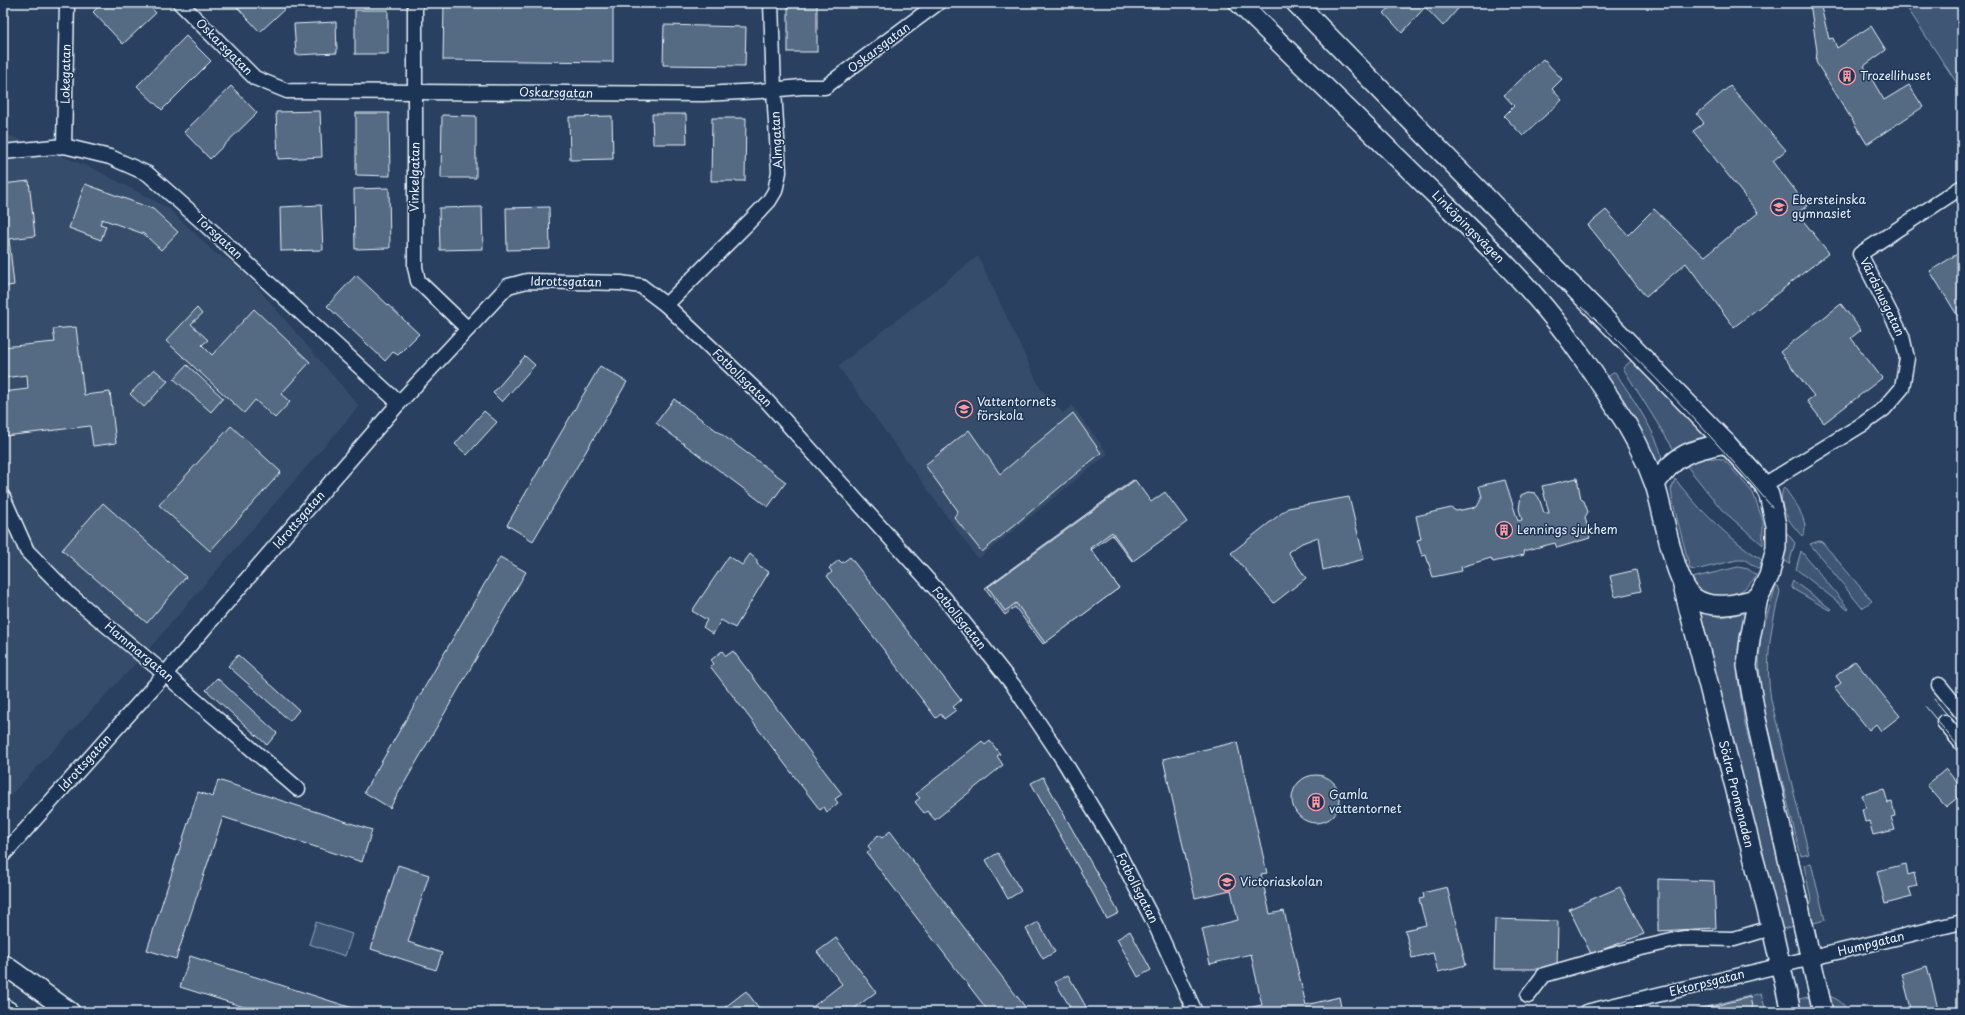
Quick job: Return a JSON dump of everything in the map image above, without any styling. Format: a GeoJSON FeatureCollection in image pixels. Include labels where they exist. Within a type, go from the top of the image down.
{"type":"FeatureCollection","features":[{"type":"Feature","properties":{"kind":"main road","name":"Linköpingsvägen"},"geometry":{"type":"LineString","coordinates":[[1239,3],[1453,213],[1518,278],[1546,309],[1586,361],[1615,406],[1632,434],[1654,484]]}},
{"type":"Feature","properties":{"kind":"main road"},"geometry":{"type":"LineString","coordinates":[[1296,3],[1726,444],[1764,485],[1769,495],[1776,525],[1776,548],[1768,576],[1758,598],[1750,639],[1747,666],[1750,691],[1823,1012]]}},
{"type":"Feature","properties":{"kind":"main road"},"geometry":{"type":"LineString","coordinates":[[1726,444],[1703,447],[1683,456],[1664,471],[1654,484],[1680,577],[1694,598],[1715,606],[1742,603],[1758,598]]}},
{"type":"Feature","properties":{"kind":"main road","name":"Södra Promenaden"},"geometry":{"type":"LineString","coordinates":[[1680,577],[1791,1012]]}},
{"type":"Feature","properties":{"kind":"main road"},"geometry":{"type":"LineString","coordinates":[[3,964],[70,1012]]}},
{"type":"Feature","properties":{"kind":"main road"},"geometry":{"type":"LineString","coordinates":[[3,1008],[9,1012]]}},
{"type":"Feature","properties":{"kind":"street","name":"Lokegatan"},"geometry":{"type":"LineString","coordinates":[[64,146],[68,3]]}},
{"type":"Feature","properties":{"kind":"street","name":"Oskarsgatan"},"geometry":{"type":"LineString","coordinates":[[180,3],[255,78],[287,91],[703,94],[801,87],[825,87],[938,3]]}},
{"type":"Feature","properties":{"kind":"street","name":"Vinkelgatan"},"geometry":{"type":"LineString","coordinates":[[415,3],[415,267],[418,281],[468,329]]}},
{"type":"Feature","properties":{"kind":"street","name":"Almgatan"},"geometry":{"type":"LineString","coordinates":[[666,305],[769,201],[774,191],[779,172],[774,90],[772,3]]}},
{"type":"Feature","properties":{"kind":"street","name":"Torsgatan"},"geometry":{"type":"LineString","coordinates":[[3,152],[64,146],[110,156],[148,174],[159,182],[400,403]]}},
{"type":"Feature","properties":{"kind":"street","name":"Värdshusgatan"},"geometry":{"type":"LineString","coordinates":[[1764,485],[1863,424],[1884,409],[1902,388],[1907,358],[1902,336],[1860,254],[1962,187]]}},
{"type":"Feature","properties":{"kind":"street","name":"Idrottsgatan"},"geometry":{"type":"LineString","coordinates":[[3,855],[165,674],[400,403],[504,291],[516,283],[527,281],[621,283],[641,286]]}},
{"type":"Feature","properties":{"kind":"street","name":"Fotbollsgatan"},"geometry":{"type":"LineString","coordinates":[[641,286],[666,305],[765,399],[945,599],[1013,685],[1062,758],[1111,839],[1156,926],[1195,1012]]}},
{"type":"Feature","properties":{"kind":"street","name":"Hammargatan"},"geometry":{"type":"LineString","coordinates":[[3,497],[27,551],[70,595],[165,674],[298,789]]}},
{"type":"Feature","properties":{"kind":"street"},"geometry":{"type":"LineString","coordinates":[[1939,685],[1962,713]]}},
{"type":"Feature","properties":{"kind":"street"},"geometry":{"type":"LineString","coordinates":[[1944,722],[1962,744]]}},
{"type":"Feature","properties":{"kind":"street","name":"Humpgatan"},"geometry":{"type":"LineString","coordinates":[[1780,965],[1962,922]]}},
{"type":"Feature","properties":{"kind":"street"},"geometry":{"type":"LineString","coordinates":[[1528,996],[1544,975],[1620,953],[1684,938],[1734,939],[1770,928]]}},
{"type":"Feature","properties":{"kind":"street","name":"Ektorpsgatan"},"geometry":{"type":"LineString","coordinates":[[1586,1012],[1780,965]]}},
{"type":"Feature","properties":{"kind":"shaded area"},"geometry":{"type":"Polygon","coordinates":[[[3,3],[10,8],[3,54],[3,3]]]}},
{"type":"Feature","properties":{"kind":"shaded area"},"geometry":{"type":"Polygon","coordinates":[[[1904,3],[1962,3],[1962,91],[1904,3]]]}},
{"type":"Feature","properties":{"kind":"shaded area"},"geometry":{"type":"Polygon","coordinates":[[[3,133],[94,169],[168,208],[215,253],[233,263],[250,279],[359,406],[141,658],[3,803],[3,133]]]}},
{"type":"Feature","properties":{"kind":"shaded area","name":"Vattentornets förskola"},"geometry":{"type":"Polygon","coordinates":[[[978,256],[1040,388],[1063,413],[1072,405],[1108,454],[978,559],[838,366],[978,256]]]}},
{"type":"Feature","properties":{"kind":"shaded area"},"geometry":{"type":"Polygon","coordinates":[[[1632,360],[1706,436],[1704,438],[1687,442],[1674,450],[1623,368],[1632,360]]]}},
{"type":"Feature","properties":{"kind":"shaded area"},"geometry":{"type":"Polygon","coordinates":[[[1615,372],[1656,440],[1662,460],[1660,463],[1657,463],[1607,377],[1615,372]]]}},
{"type":"Feature","properties":{"kind":"shaded area"},"geometry":{"type":"Polygon","coordinates":[[[1698,459],[1722,459],[1753,493],[1763,521],[1763,545],[1722,510],[1686,465],[1698,459]]]}},
{"type":"Feature","properties":{"kind":"shaded area"},"geometry":{"type":"Polygon","coordinates":[[[1675,479],[1695,503],[1715,523],[1737,542],[1762,560],[1759,569],[1745,560],[1737,560],[1695,570],[1690,569],[1673,503],[1671,490],[1675,479]]]}},
{"type":"Feature","properties":{"kind":"shaded area"},"geometry":{"type":"Polygon","coordinates":[[[1784,487],[1796,504],[1803,518],[1805,531],[1802,536],[1789,520],[1783,507],[1781,501],[1784,487]]]}},
{"type":"Feature","properties":{"kind":"shaded area"},"geometry":{"type":"Polygon","coordinates":[[[1787,533],[1795,543],[1789,564],[1783,560],[1787,533]]]}},
{"type":"Feature","properties":{"kind":"shaded area"},"geometry":{"type":"Polygon","coordinates":[[[1819,541],[1822,542],[1872,601],[1862,608],[1810,544],[1819,541]]]}},
{"type":"Feature","properties":{"kind":"shaded area"},"geometry":{"type":"Polygon","coordinates":[[[1801,551],[1849,609],[1848,610],[1796,569],[1801,551]]]}},
{"type":"Feature","properties":{"kind":"shaded area"},"geometry":{"type":"Polygon","coordinates":[[[1738,567],[1748,569],[1756,575],[1746,588],[1730,596],[1713,598],[1705,595],[1698,589],[1692,578],[1738,567]]]}},
{"type":"Feature","properties":{"kind":"shaded area"},"geometry":{"type":"Polygon","coordinates":[[[1793,581],[1831,609],[1829,610],[1793,589],[1791,586],[1793,581]]]}},
{"type":"Feature","properties":{"kind":"shaded area"},"geometry":{"type":"Polygon","coordinates":[[[1776,586],[1779,588],[1780,592],[1771,633],[1768,672],[1769,685],[1771,700],[1809,854],[1801,856],[1765,713],[1760,683],[1759,658],[1761,635],[1776,586]]]}},
{"type":"Feature","properties":{"kind":"shaded area"},"geometry":{"type":"Polygon","coordinates":[[[1746,610],[1738,648],[1738,679],[1745,724],[1794,926],[1775,931],[1700,611],[1720,617],[1735,615],[1746,610]]]}},
{"type":"Feature","properties":{"kind":"shaded area"},"geometry":{"type":"Polygon","coordinates":[[[1811,863],[1825,920],[1807,925],[1808,910],[1811,900],[1804,865],[1811,863]]]}},
{"type":"Feature","properties":{"kind":"shaded area"},"geometry":{"type":"Polygon","coordinates":[[[316,922],[352,934],[345,956],[309,944],[316,922]]]}},
{"type":"Feature","properties":{"kind":"shaded area"},"geometry":{"type":"Polygon","coordinates":[[[1761,993],[1766,1012],[1686,1012],[1761,993]]]}},
{"type":"Feature","properties":{"kind":"shaded area"},"geometry":{"type":"Polygon","coordinates":[[[1822,995],[1841,1002],[1846,1008],[1847,1012],[1833,1012],[1822,995]]]}},
{"type":"Feature","properties":{"kind":"shaded area"},"geometry":{"type":"Polygon","coordinates":[[[1813,996],[1817,1012],[1797,1012],[1794,1000],[1813,996]]]}},
{"type":"Feature","properties":{"kind":"building"},"geometry":{"type":"Polygon","coordinates":[[[102,3],[147,3],[156,13],[123,44],[93,12],[102,3]]]}},
{"type":"Feature","properties":{"kind":"building"},"geometry":{"type":"Polygon","coordinates":[[[241,3],[291,3],[260,32],[237,7],[241,3]]]}},
{"type":"Feature","properties":{"kind":"building"},"geometry":{"type":"Polygon","coordinates":[[[444,3],[613,3],[613,62],[443,60],[444,3]]]}},
{"type":"Feature","properties":{"kind":"building"},"geometry":{"type":"Polygon","coordinates":[[[788,3],[817,3],[817,52],[788,52],[788,3]]]}},
{"type":"Feature","properties":{"kind":"building"},"geometry":{"type":"Polygon","coordinates":[[[1395,3],[1462,4],[1443,26],[1425,7],[1402,33],[1384,13],[1395,3]]]}},
{"type":"Feature","properties":{"kind":"building","name":"Trozellihuset"},"geometry":{"type":"Polygon","coordinates":[[[1810,3],[1820,3],[1829,39],[1833,38],[1837,48],[1871,26],[1886,50],[1864,66],[1884,100],[1909,85],[1923,107],[1867,144],[1816,62],[1817,51],[1810,3]]]}},
{"type":"Feature","properties":{"kind":"building"},"geometry":{"type":"Polygon","coordinates":[[[355,10],[388,10],[388,54],[355,54],[355,10]]]}},
{"type":"Feature","properties":{"kind":"building"},"geometry":{"type":"Polygon","coordinates":[[[336,22],[337,53],[296,55],[294,24],[336,22]]]}},
{"type":"Feature","properties":{"kind":"building"},"geometry":{"type":"Polygon","coordinates":[[[664,25],[746,27],[745,66],[663,65],[664,25]]]}},
{"type":"Feature","properties":{"kind":"building"},"geometry":{"type":"Polygon","coordinates":[[[186,36],[211,61],[162,110],[137,86],[186,36]]]}},
{"type":"Feature","properties":{"kind":"building"},"geometry":{"type":"Polygon","coordinates":[[[1543,59],[1562,79],[1552,89],[1562,100],[1523,136],[1504,116],[1514,106],[1504,95],[1543,59]]]}},
{"type":"Feature","properties":{"kind":"building"},"geometry":{"type":"Polygon","coordinates":[[[231,86],[257,113],[210,159],[184,132],[231,86]]]}},
{"type":"Feature","properties":{"kind":"building","name":"Ebersteinska gymnasiet"},"geometry":{"type":"Polygon","coordinates":[[[1730,86],[1786,150],[1773,161],[1807,206],[1797,213],[1829,253],[1734,327],[1686,263],[1646,297],[1588,225],[1606,210],[1628,235],[1654,209],[1705,256],[1758,213],[1693,131],[1704,123],[1697,114],[1730,86]]]}},
{"type":"Feature","properties":{"kind":"building"},"geometry":{"type":"Polygon","coordinates":[[[320,111],[322,157],[278,159],[276,112],[320,111]]]}},
{"type":"Feature","properties":{"kind":"building"},"geometry":{"type":"Polygon","coordinates":[[[356,113],[389,113],[390,176],[356,175],[356,113]]]}},
{"type":"Feature","properties":{"kind":"building"},"geometry":{"type":"Polygon","coordinates":[[[652,114],[686,114],[687,144],[653,144],[652,114]]]}},
{"type":"Feature","properties":{"kind":"building"},"geometry":{"type":"Polygon","coordinates":[[[442,115],[476,116],[476,178],[441,178],[442,115]]]}},
{"type":"Feature","properties":{"kind":"building"},"geometry":{"type":"Polygon","coordinates":[[[612,116],[613,159],[570,160],[569,117],[612,116]]]}},
{"type":"Feature","properties":{"kind":"building"},"geometry":{"type":"Polygon","coordinates":[[[712,118],[746,118],[745,181],[711,181],[712,118]]]}},
{"type":"Feature","properties":{"kind":"building"},"geometry":{"type":"Polygon","coordinates":[[[29,181],[35,236],[9,239],[14,285],[3,287],[3,184],[29,181]]]}},
{"type":"Feature","properties":{"kind":"building"},"geometry":{"type":"Polygon","coordinates":[[[85,184],[153,209],[178,232],[161,250],[144,234],[102,219],[100,224],[106,226],[101,240],[69,228],[85,184]]]}},
{"type":"Feature","properties":{"kind":"building"},"geometry":{"type":"Polygon","coordinates":[[[389,188],[390,248],[355,249],[354,189],[389,188]]]}},
{"type":"Feature","properties":{"kind":"building"},"geometry":{"type":"Polygon","coordinates":[[[321,205],[323,250],[281,251],[280,207],[321,205]]]}},
{"type":"Feature","properties":{"kind":"building"},"geometry":{"type":"Polygon","coordinates":[[[482,207],[483,249],[440,250],[439,208],[482,207]]]}},
{"type":"Feature","properties":{"kind":"building"},"geometry":{"type":"Polygon","coordinates":[[[549,207],[550,249],[507,250],[506,208],[549,207]]]}},
{"type":"Feature","properties":{"kind":"building"},"geometry":{"type":"Polygon","coordinates":[[[1962,251],[1962,323],[1930,271],[1962,251]]]}},
{"type":"Feature","properties":{"kind":"building"},"geometry":{"type":"Polygon","coordinates":[[[356,275],[419,334],[398,355],[393,352],[385,361],[327,306],[356,275]]]}},
{"type":"Feature","properties":{"kind":"building"},"geometry":{"type":"Polygon","coordinates":[[[1841,304],[1861,330],[1851,338],[1882,378],[1824,423],[1807,401],[1814,396],[1780,352],[1841,304]]]}},
{"type":"Feature","properties":{"kind":"building"},"geometry":{"type":"Polygon","coordinates":[[[197,308],[202,314],[191,324],[208,340],[202,345],[212,355],[254,309],[310,362],[281,394],[290,402],[275,418],[255,400],[244,413],[166,341],[197,308]]]}},
{"type":"Feature","properties":{"kind":"building"},"geometry":{"type":"Polygon","coordinates":[[[76,327],[84,395],[110,392],[116,443],[93,446],[90,426],[5,436],[3,392],[28,389],[27,375],[3,378],[3,347],[55,342],[53,329],[76,327]]]}},
{"type":"Feature","properties":{"kind":"building"},"geometry":{"type":"Polygon","coordinates":[[[525,356],[535,365],[502,402],[493,393],[525,356]]]}},
{"type":"Feature","properties":{"kind":"building"},"geometry":{"type":"Polygon","coordinates":[[[187,365],[223,398],[211,412],[174,379],[187,365]]]}},
{"type":"Feature","properties":{"kind":"building"},"geometry":{"type":"Polygon","coordinates":[[[600,366],[627,382],[533,541],[507,525],[600,366]]]}},
{"type":"Feature","properties":{"kind":"building"},"geometry":{"type":"Polygon","coordinates":[[[154,369],[168,381],[144,407],[130,394],[154,369]]]}},
{"type":"Feature","properties":{"kind":"building"},"geometry":{"type":"Polygon","coordinates":[[[674,399],[786,482],[768,507],[656,423],[674,399]]]}},
{"type":"Feature","properties":{"kind":"building"},"geometry":{"type":"Polygon","coordinates":[[[484,411],[497,422],[467,455],[455,444],[484,411]]]}},
{"type":"Feature","properties":{"kind":"building","name":"Vattentornets förskola"},"geometry":{"type":"Polygon","coordinates":[[[1073,413],[1101,453],[982,552],[954,517],[958,511],[925,465],[969,430],[1000,474],[1073,413]]]}},
{"type":"Feature","properties":{"kind":"building"},"geometry":{"type":"Polygon","coordinates":[[[231,426],[281,472],[210,551],[159,505],[231,426]]]}},
{"type":"Feature","properties":{"kind":"building","name":"Lennings sjukhem"},"geometry":{"type":"Polygon","coordinates":[[[1577,478],[1581,499],[1584,501],[1588,512],[1585,517],[1590,538],[1557,548],[1555,543],[1523,551],[1524,555],[1493,562],[1491,558],[1461,567],[1462,571],[1433,577],[1426,555],[1422,556],[1417,540],[1421,539],[1416,516],[1451,508],[1456,511],[1477,507],[1482,497],[1479,486],[1505,480],[1518,521],[1522,520],[1519,509],[1521,495],[1528,492],[1535,493],[1539,498],[1544,513],[1549,513],[1542,486],[1577,478]]]}},
{"type":"Feature","properties":{"kind":"building"},"geometry":{"type":"Polygon","coordinates":[[[1133,480],[1151,504],[1162,496],[1183,523],[1132,561],[1112,535],[1091,550],[1119,588],[1043,644],[1015,607],[1005,615],[985,588],[1133,480]]]}},
{"type":"Feature","properties":{"kind":"building"},"geometry":{"type":"Polygon","coordinates":[[[1135,480],[1151,502],[1165,492],[1187,522],[1133,561],[1112,532],[1090,548],[1119,588],[1045,643],[1016,603],[1005,611],[988,587],[1135,480]]]}},
{"type":"Feature","properties":{"kind":"building"},"geometry":{"type":"Polygon","coordinates":[[[1349,497],[1364,559],[1323,570],[1318,537],[1302,543],[1288,552],[1306,578],[1274,603],[1231,553],[1288,508],[1349,497]]]}},
{"type":"Feature","properties":{"kind":"building"},"geometry":{"type":"Polygon","coordinates":[[[103,503],[186,577],[147,623],[62,550],[103,503]]]}},
{"type":"Feature","properties":{"kind":"building"},"geometry":{"type":"Polygon","coordinates":[[[750,554],[757,560],[757,564],[769,572],[735,628],[721,620],[713,634],[703,627],[707,620],[692,611],[729,556],[742,565],[750,554]]]}},
{"type":"Feature","properties":{"kind":"building"},"geometry":{"type":"Polygon","coordinates":[[[500,557],[526,572],[390,808],[364,792],[500,557]]]}},
{"type":"Feature","properties":{"kind":"building"},"geometry":{"type":"Polygon","coordinates":[[[850,557],[961,700],[953,707],[956,710],[944,719],[941,714],[936,718],[827,576],[832,572],[829,568],[839,560],[842,563],[850,557]]]}},
{"type":"Feature","properties":{"kind":"building"},"geometry":{"type":"Polygon","coordinates":[[[1636,570],[1641,591],[1615,597],[1610,576],[1636,570]]]}},
{"type":"Feature","properties":{"kind":"building"},"geometry":{"type":"Polygon","coordinates":[[[722,651],[726,656],[733,651],[842,794],[835,799],[838,803],[827,812],[824,807],[820,810],[710,666],[714,664],[711,660],[722,651]]]}},
{"type":"Feature","properties":{"kind":"building"},"geometry":{"type":"Polygon","coordinates":[[[238,655],[299,710],[290,721],[228,666],[238,655]]]}},
{"type":"Feature","properties":{"kind":"building"},"geometry":{"type":"Polygon","coordinates":[[[1855,661],[1900,716],[1881,731],[1876,724],[1869,730],[1835,688],[1841,683],[1836,676],[1855,661]]]}},
{"type":"Feature","properties":{"kind":"building"},"geometry":{"type":"Polygon","coordinates":[[[217,678],[277,733],[267,745],[206,690],[217,678]]]}},
{"type":"Feature","properties":{"kind":"building"},"geometry":{"type":"Polygon","coordinates":[[[982,741],[985,745],[990,741],[1000,754],[997,756],[1003,765],[935,820],[927,811],[924,813],[915,802],[920,798],[916,794],[982,741]]]}},
{"type":"Feature","properties":{"kind":"building","name":"Victoriaskolan"},"geometry":{"type":"Polygon","coordinates":[[[1237,742],[1267,873],[1261,874],[1270,914],[1284,911],[1306,1005],[1339,997],[1342,1012],[1244,1012],[1243,1009],[1262,1005],[1251,954],[1210,964],[1202,929],[1238,920],[1231,890],[1195,898],[1163,759],[1237,742]]]}},
{"type":"Feature","properties":{"kind":"building"},"geometry":{"type":"Polygon","coordinates":[[[1946,769],[1962,789],[1962,794],[1946,807],[1927,785],[1946,769]]]}},
{"type":"Feature","properties":{"kind":"building","name":"Gamla vattentornet"},"geometry":{"type":"Polygon","coordinates":[[[1316,775],[1325,777],[1333,782],[1338,790],[1340,799],[1338,808],[1333,816],[1325,821],[1316,823],[1307,821],[1299,816],[1294,808],[1292,799],[1294,790],[1299,782],[1307,777],[1316,775]]]}},
{"type":"Feature","properties":{"kind":"building"},"geometry":{"type":"Polygon","coordinates":[[[1043,777],[1119,913],[1107,919],[1031,783],[1043,777]]]}},
{"type":"Feature","properties":{"kind":"building"},"geometry":{"type":"Polygon","coordinates":[[[218,780],[372,830],[362,862],[223,817],[176,959],[147,950],[198,792],[213,797],[218,780]]]}},
{"type":"Feature","properties":{"kind":"building"},"geometry":{"type":"Polygon","coordinates":[[[1884,789],[1888,803],[1892,802],[1895,816],[1891,817],[1895,830],[1873,835],[1869,821],[1865,822],[1862,809],[1866,808],[1862,795],[1884,789]]]}},
{"type":"Feature","properties":{"kind":"building"},"geometry":{"type":"Polygon","coordinates":[[[890,831],[1029,1012],[989,1012],[867,853],[871,850],[868,846],[878,835],[882,838],[890,831]]]}},
{"type":"Feature","properties":{"kind":"building"},"geometry":{"type":"Polygon","coordinates":[[[998,853],[1021,891],[1008,899],[986,860],[998,853]]]}},
{"type":"Feature","properties":{"kind":"building"},"geometry":{"type":"Polygon","coordinates":[[[1906,864],[1908,875],[1914,873],[1917,886],[1909,888],[1912,897],[1885,904],[1877,871],[1906,864]]]}},
{"type":"Feature","properties":{"kind":"building"},"geometry":{"type":"Polygon","coordinates":[[[398,865],[429,875],[408,942],[442,953],[436,970],[371,949],[398,865]]]}},
{"type":"Feature","properties":{"kind":"building"},"geometry":{"type":"Polygon","coordinates":[[[1658,879],[1714,881],[1716,928],[1658,931],[1658,879]]]}},
{"type":"Feature","properties":{"kind":"building"},"geometry":{"type":"Polygon","coordinates":[[[1447,887],[1466,965],[1438,972],[1433,953],[1412,958],[1405,930],[1426,925],[1419,899],[1424,898],[1423,893],[1447,887]]]}},
{"type":"Feature","properties":{"kind":"building"},"geometry":{"type":"Polygon","coordinates":[[[1620,887],[1644,934],[1591,954],[1569,909],[1620,887]]]}},
{"type":"Feature","properties":{"kind":"building"},"geometry":{"type":"Polygon","coordinates":[[[1495,919],[1558,921],[1557,969],[1494,969],[1495,919]]]}},
{"type":"Feature","properties":{"kind":"building"},"geometry":{"type":"Polygon","coordinates":[[[1038,922],[1055,952],[1043,959],[1026,929],[1038,922]]]}},
{"type":"Feature","properties":{"kind":"building"},"geometry":{"type":"Polygon","coordinates":[[[1130,931],[1151,970],[1138,977],[1117,939],[1130,931]]]}},
{"type":"Feature","properties":{"kind":"building"},"geometry":{"type":"Polygon","coordinates":[[[836,938],[876,992],[850,1012],[806,1012],[842,984],[817,952],[836,938]]]}},
{"type":"Feature","properties":{"kind":"building"},"geometry":{"type":"Polygon","coordinates":[[[190,956],[365,1012],[260,1012],[180,987],[190,956]]]}},
{"type":"Feature","properties":{"kind":"building"},"geometry":{"type":"Polygon","coordinates":[[[1927,966],[1939,1012],[1912,1012],[1902,974],[1927,966]]]}},
{"type":"Feature","properties":{"kind":"building"},"geometry":{"type":"Polygon","coordinates":[[[1068,975],[1089,1012],[1073,1012],[1055,982],[1068,975]]]}},
{"type":"Feature","properties":{"kind":"building"},"geometry":{"type":"Polygon","coordinates":[[[746,991],[762,1012],[727,1012],[724,1008],[746,991]]]}},
{"type":"Feature","properties":{"kind":"building"},"geometry":{"type":"Polygon","coordinates":[[[1750,997],[1753,1012],[1691,1012],[1750,997]]]}},
{"type":"Feature","properties":{"kind":"tram line"},"geometry":{"type":"LineString","coordinates":[[1582,307],[1680,404],[1772,507]]}},
{"type":"Feature","properties":{"kind":"tram line"},"geometry":{"type":"LineString","coordinates":[[1934,699],[1962,732]]}},
{"type":"Feature","properties":{"kind":"tram line"},"geometry":{"type":"LineString","coordinates":[[1926,707],[1962,751]]}},
{"type":"Feature","properties":{"kind":"place","name":"Trozellihuset"},"geometry":{"type":"Point","coordinates":[1847,76]}},
{"type":"Feature","properties":{"kind":"place","name":"Ebersteinska gymnasiet"},"geometry":{"type":"Point","coordinates":[1779,207]}},
{"type":"Feature","properties":{"kind":"place","name":"Vattentornets förskola"},"geometry":{"type":"Point","coordinates":[964,409]}},
{"type":"Feature","properties":{"kind":"place","name":"Lennings sjukhem"},"geometry":{"type":"Point","coordinates":[1504,530]}},
{"type":"Feature","properties":{"kind":"place","name":"Gamla vattentornet"},"geometry":{"type":"Point","coordinates":[1316,802]}},
{"type":"Feature","properties":{"kind":"place","name":"Victoriaskolan"},"geometry":{"type":"Point","coordinates":[1227,882]}}]}
